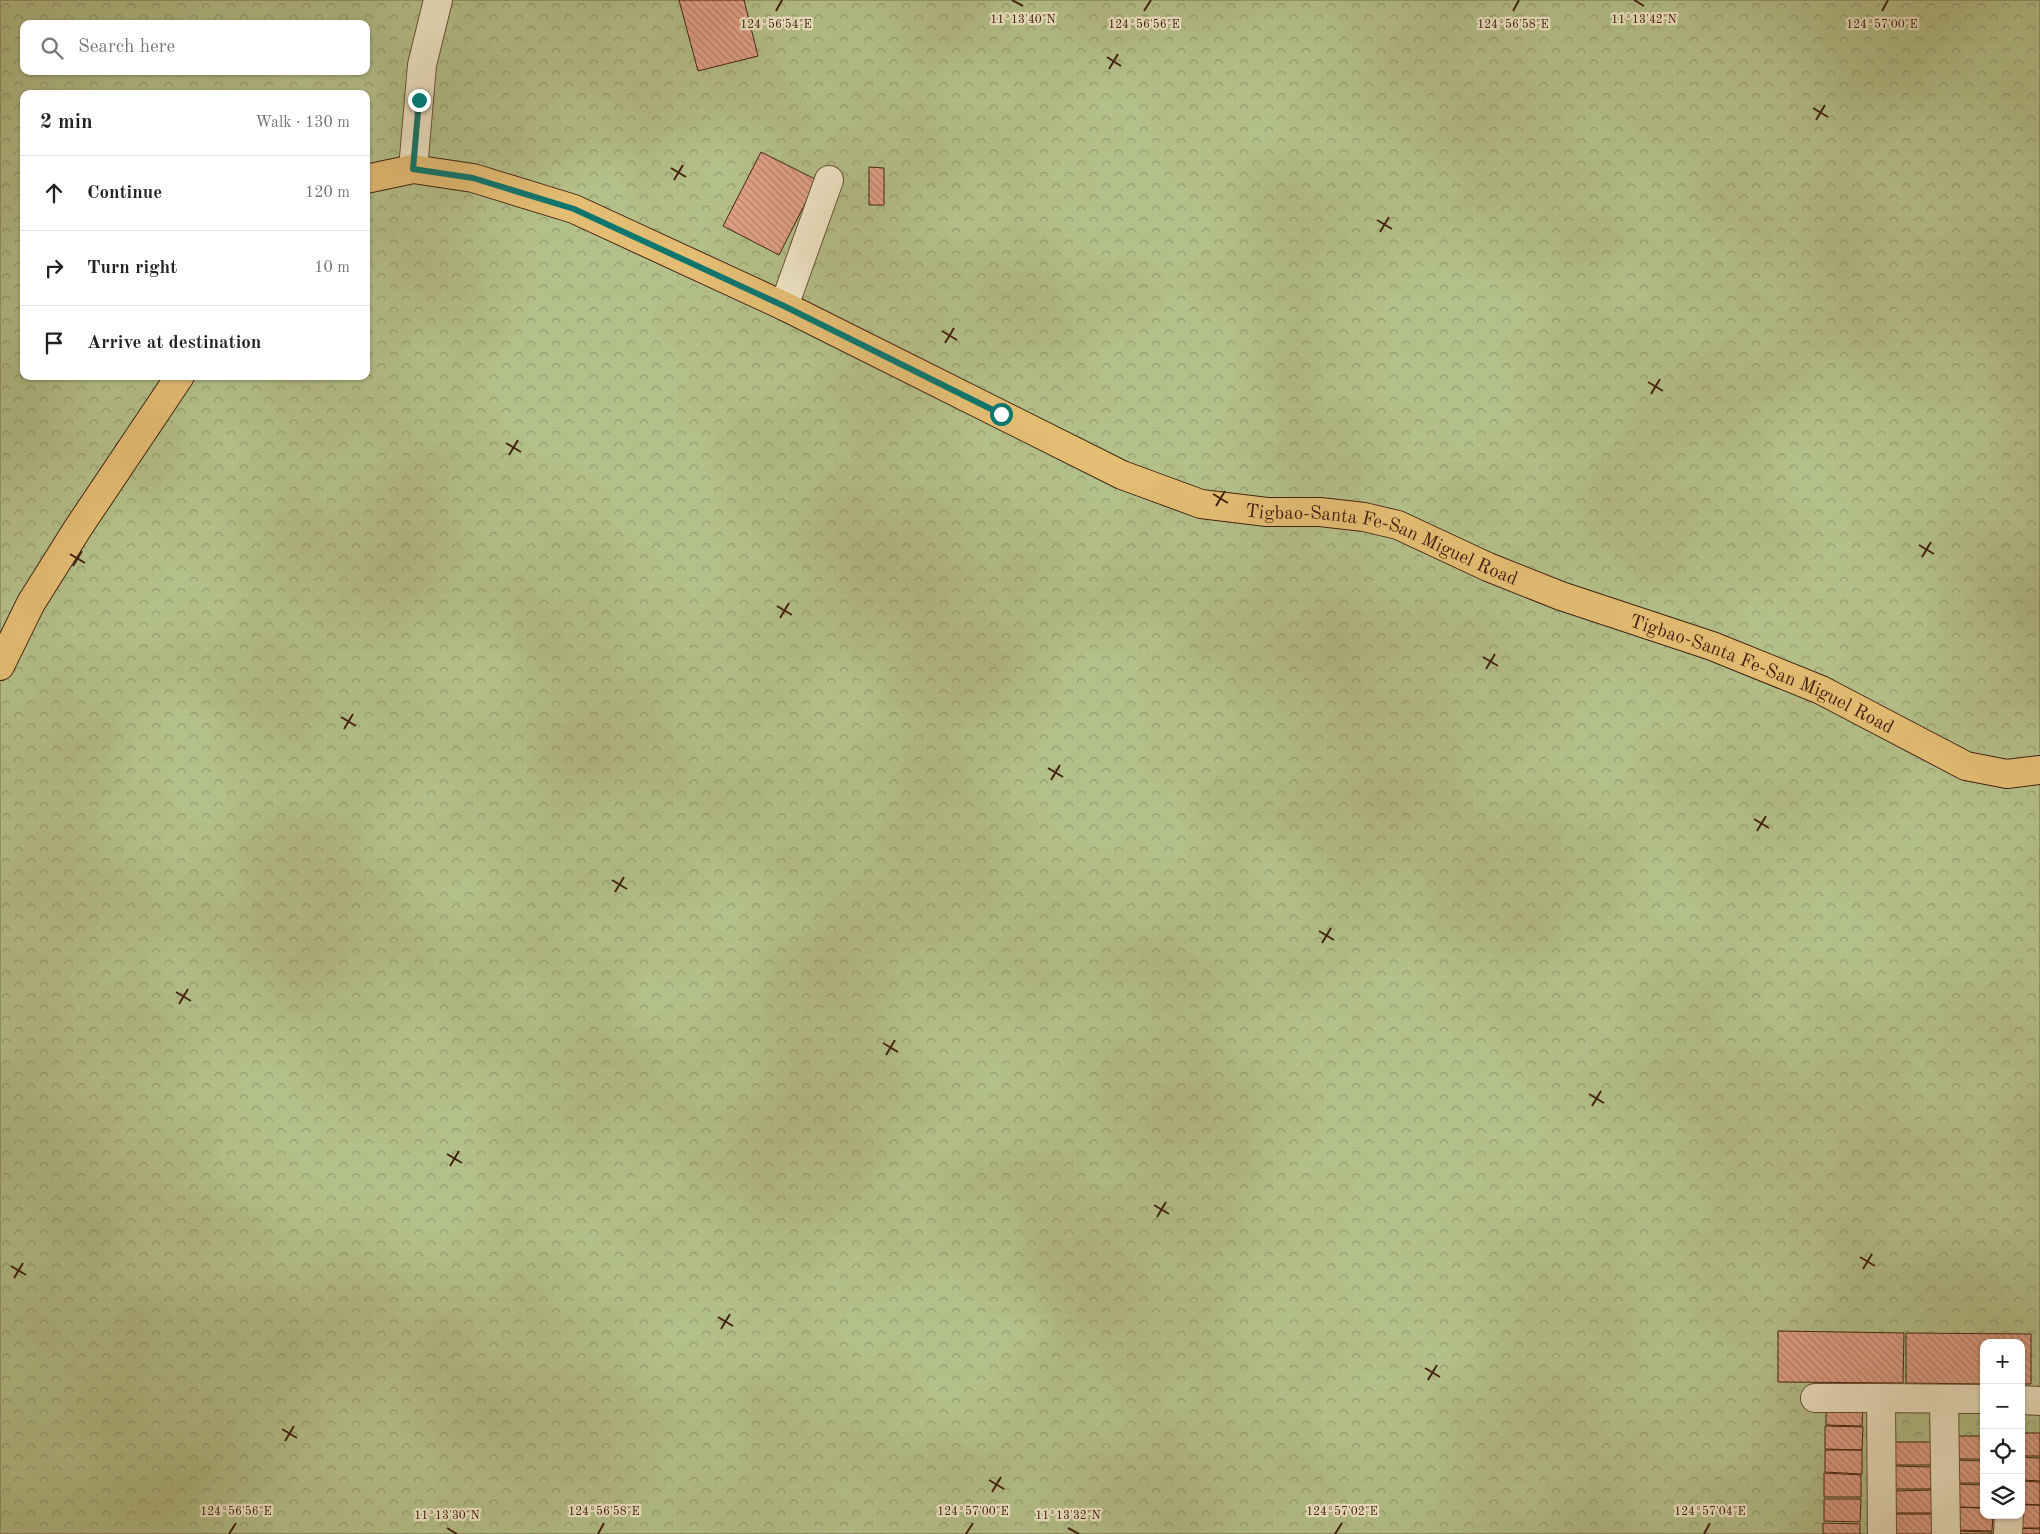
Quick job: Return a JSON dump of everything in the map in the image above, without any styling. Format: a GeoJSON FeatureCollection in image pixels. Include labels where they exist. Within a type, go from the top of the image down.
{"type":"FeatureCollection","features":[{"type":"Feature","properties":{"kind":"main road","name":"Tigbao-Santa Fe-San Miguel Road"},"geometry":{"type":"LineString","coordinates":[[370,178],[413,169],[473,178],[574,209],[784,306],[1122,475],[1201,504],[1267,512],[1320,512],[1355,516],[1398,525],[1488,567],[1561,596],[1712,646],[1821,690],[1966,766],[2007,774],[2040,770]]}},
{"type":"Feature","properties":{"kind":"main road"},"geometry":{"type":"LineString","coordinates":[[0,666],[30,603],[177,380]]}},
{"type":"Feature","properties":{"kind":"street"},"geometry":{"type":"LineString","coordinates":[[413,169],[422,65],[438,0]]}},
{"type":"Feature","properties":{"kind":"street"},"geometry":{"type":"LineString","coordinates":[[784,306],[829,180]]}},
{"type":"Feature","properties":{"kind":"street"},"geometry":{"type":"LineString","coordinates":[[1815,1398],[1980,1400]]}},
{"type":"Feature","properties":{"kind":"street"},"geometry":{"type":"LineString","coordinates":[[1881,1398],[1882,1534]]}},
{"type":"Feature","properties":{"kind":"street"},"geometry":{"type":"LineString","coordinates":[[1944,1400],[1946,1534]]}},
{"type":"Feature","properties":{"kind":"street"},"geometry":{"type":"LineString","coordinates":[[2025,1400],[2040,1401]]}},
{"type":"Feature","properties":{"kind":"street"},"geometry":{"type":"LineString","coordinates":[[2008,1534],[2009,1519]]}},
{"type":"Feature","properties":{"kind":"green space"},"geometry":{"type":"Polygon","coordinates":[[[0,0],[2040,0],[2040,1534],[0,1534],[0,0]]]}},
{"type":"Feature","properties":{"kind":"building"},"geometry":{"type":"Polygon","coordinates":[[[679,0],[744,0],[758,56],[698,71],[679,0]]]}},
{"type":"Feature","properties":{"kind":"building"},"geometry":{"type":"Polygon","coordinates":[[[761,152],[817,180],[779,255],[723,226],[761,152]]]}},
{"type":"Feature","properties":{"kind":"building"},"geometry":{"type":"Polygon","coordinates":[[[869,167],[884,168],[884,205],[869,205],[869,167]]]}},
{"type":"Feature","properties":{"kind":"building"},"geometry":{"type":"Polygon","coordinates":[[[1778,1331],[1904,1333],[1903,1383],[1778,1382],[1778,1331]]]}},
{"type":"Feature","properties":{"kind":"building"},"geometry":{"type":"Polygon","coordinates":[[[1906,1333],[2031,1334],[2031,1384],[2025,1384],[2025,1339],[1980,1339],[1980,1384],[1906,1383],[1906,1333]]]}},
{"type":"Feature","properties":{"kind":"building"},"geometry":{"type":"Polygon","coordinates":[[[1826,1402],[1863,1403],[1862,1426],[1826,1425],[1826,1402]]]}},
{"type":"Feature","properties":{"kind":"building"},"geometry":{"type":"Polygon","coordinates":[[[1825,1426],[1863,1427],[1862,1450],[1825,1449],[1825,1426]]]}},
{"type":"Feature","properties":{"kind":"building"},"geometry":{"type":"Polygon","coordinates":[[[2025,1433],[2040,1433],[2040,1456],[2025,1456],[2025,1433]]]}},
{"type":"Feature","properties":{"kind":"building"},"geometry":{"type":"Polygon","coordinates":[[[1957,1436],[1980,1436],[1980,1459],[1957,1459],[1957,1436]]]}},
{"type":"Feature","properties":{"kind":"building"},"geometry":{"type":"Polygon","coordinates":[[[1894,1442],[1931,1442],[1932,1465],[1894,1465],[1894,1442]]]}},
{"type":"Feature","properties":{"kind":"building"},"geometry":{"type":"Polygon","coordinates":[[[1825,1450],[1862,1450],[1862,1474],[1825,1472],[1825,1450]]]}},
{"type":"Feature","properties":{"kind":"building"},"geometry":{"type":"Polygon","coordinates":[[[2025,1457],[2040,1458],[2040,1481],[2025,1480],[2025,1457]]]}},
{"type":"Feature","properties":{"kind":"building"},"geometry":{"type":"Polygon","coordinates":[[[1957,1460],[1980,1461],[1980,1483],[1956,1483],[1957,1460]]]}},
{"type":"Feature","properties":{"kind":"building"},"geometry":{"type":"Polygon","coordinates":[[[1894,1466],[1931,1467],[1932,1489],[1894,1489],[1894,1466]]]}},
{"type":"Feature","properties":{"kind":"building"},"geometry":{"type":"Polygon","coordinates":[[[1824,1473],[1861,1475],[1861,1497],[1824,1497],[1824,1473]]]}},
{"type":"Feature","properties":{"kind":"building"},"geometry":{"type":"Polygon","coordinates":[[[2025,1481],[2040,1482],[2040,1505],[2025,1504],[2025,1481]]]}},
{"type":"Feature","properties":{"kind":"building"},"geometry":{"type":"Polygon","coordinates":[[[1956,1484],[1980,1485],[1980,1508],[1956,1507],[1956,1484]]]}},
{"type":"Feature","properties":{"kind":"building"},"geometry":{"type":"Polygon","coordinates":[[[1932,1490],[1932,1513],[1895,1513],[1894,1491],[1932,1490]]]}},
{"type":"Feature","properties":{"kind":"building"},"geometry":{"type":"Polygon","coordinates":[[[1824,1499],[1861,1499],[1860,1522],[1824,1521],[1824,1499]]]}},
{"type":"Feature","properties":{"kind":"building"},"geometry":{"type":"Polygon","coordinates":[[[2025,1505],[2040,1505],[2040,1528],[2016,1528],[2019,1519],[2025,1519],[2025,1505]]]}},
{"type":"Feature","properties":{"kind":"building"},"geometry":{"type":"Polygon","coordinates":[[[1955,1507],[1980,1508],[1980,1519],[1993,1519],[1992,1531],[1955,1530],[1955,1507]]]}},
{"type":"Feature","properties":{"kind":"building"},"geometry":{"type":"Polygon","coordinates":[[[1895,1514],[1932,1514],[1932,1534],[1895,1534],[1895,1514]]]}},
{"type":"Feature","properties":{"kind":"building"},"geometry":{"type":"Polygon","coordinates":[[[1823,1523],[1860,1524],[1860,1534],[1823,1534],[1823,1523]]]}},
{"type":"Feature","properties":{"kind":"building"},"geometry":{"type":"Polygon","coordinates":[[[2016,1528],[2040,1529],[2040,1534],[2016,1534],[2016,1528]]]}},
{"type":"Feature","properties":{"kind":"building"},"geometry":{"type":"Polygon","coordinates":[[[1956,1531],[1992,1532],[1992,1534],[1955,1534],[1956,1531]]]}},
{"type":"Feature","properties":{"kind":"route"},"geometry":{"type":"LineString","coordinates":[[419,100],[413,169],[473,178],[574,209],[784,306],[1001,414]]}}]}
